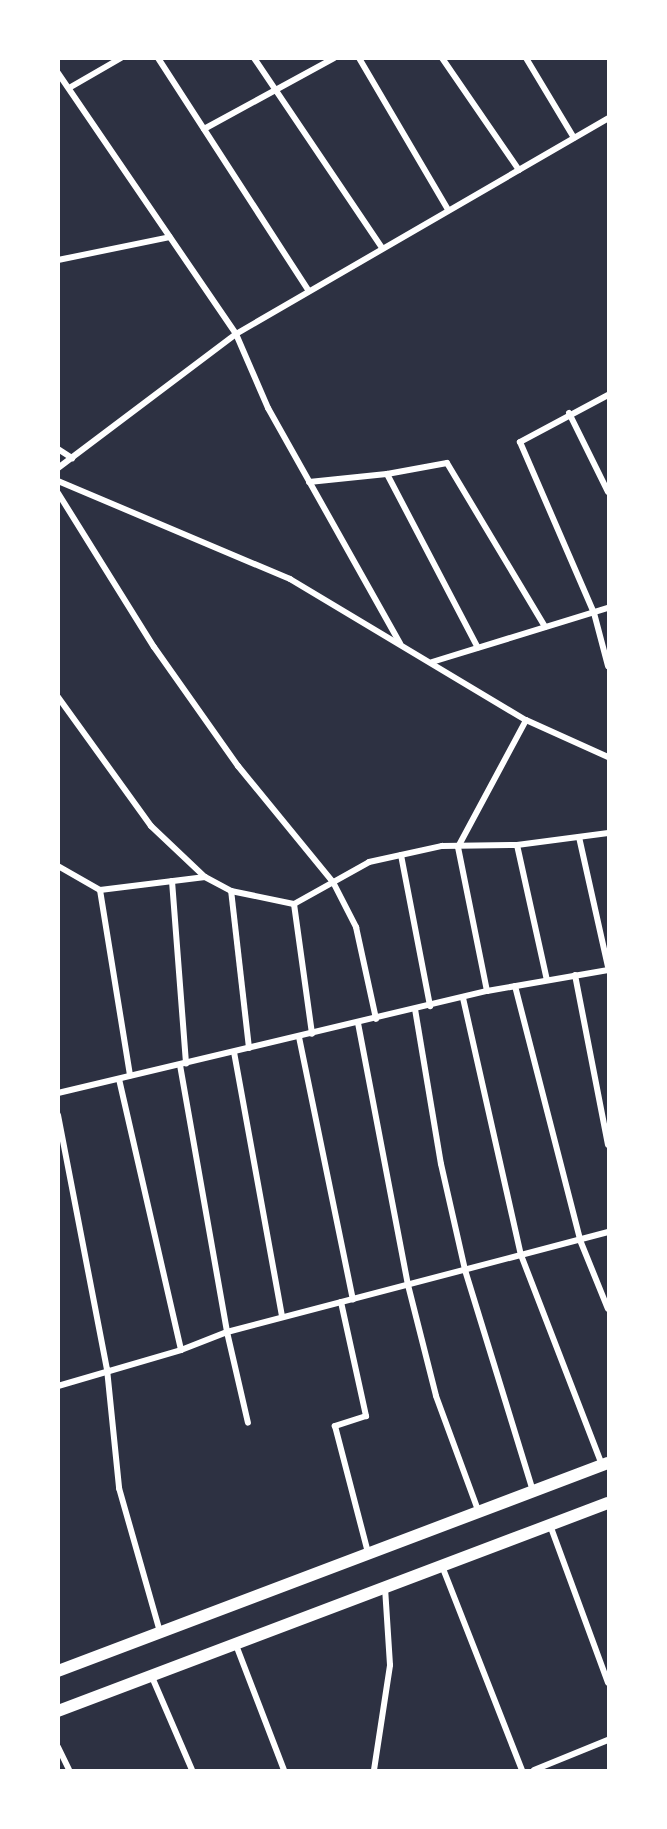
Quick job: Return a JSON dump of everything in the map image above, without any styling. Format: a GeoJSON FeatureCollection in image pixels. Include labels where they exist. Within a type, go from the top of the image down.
{"type":"FeatureCollection","features":[{"type":"Feature","properties":{"kind":"main road"},"geometry":{"type":"LineString","coordinates":[[58,1671],[478,1510],[605,1464]]}},
{"type":"Feature","properties":{"kind":"main road"},"geometry":{"type":"LineString","coordinates":[[58,1711],[609,1503]]}},
{"type":"Feature","properties":{"kind":"street"},"geometry":{"type":"LineString","coordinates":[[69,88],[121,58]]}},
{"type":"Feature","properties":{"kind":"street"},"geometry":{"type":"LineString","coordinates":[[158,58],[308,290]]}},
{"type":"Feature","properties":{"kind":"street"},"geometry":{"type":"LineString","coordinates":[[254,58],[382,248]]}},
{"type":"Feature","properties":{"kind":"street"},"geometry":{"type":"LineString","coordinates":[[204,129],[334,58]]}},
{"type":"Feature","properties":{"kind":"street"},"geometry":{"type":"LineString","coordinates":[[359,58],[448,210]]}},
{"type":"Feature","properties":{"kind":"street"},"geometry":{"type":"LineString","coordinates":[[442,58],[519,170]]}},
{"type":"Feature","properties":{"kind":"street"},"geometry":{"type":"LineString","coordinates":[[526,58],[574,138]]}},
{"type":"Feature","properties":{"kind":"street"},"geometry":{"type":"LineString","coordinates":[[58,73],[236,334],[268,408],[400,644]]}},
{"type":"Feature","properties":{"kind":"street"},"geometry":{"type":"LineString","coordinates":[[58,468],[236,334],[308,290],[609,118]]}},
{"type":"Feature","properties":{"kind":"street"},"geometry":{"type":"LineString","coordinates":[[58,260],[170,237]]}},
{"type":"Feature","properties":{"kind":"street"},"geometry":{"type":"LineString","coordinates":[[609,395],[569,413],[520,442],[594,613],[609,666]]}},
{"type":"Feature","properties":{"kind":"street"},"geometry":{"type":"LineString","coordinates":[[569,413],[609,492]]}},
{"type":"Feature","properties":{"kind":"street"},"geometry":{"type":"LineString","coordinates":[[58,449],[72,458]]}},
{"type":"Feature","properties":{"kind":"street"},"geometry":{"type":"LineString","coordinates":[[309,482],[387,474],[447,462],[546,627]]}},
{"type":"Feature","properties":{"kind":"street"},"geometry":{"type":"LineString","coordinates":[[387,474],[478,648]]}},
{"type":"Feature","properties":{"kind":"street"},"geometry":{"type":"LineString","coordinates":[[58,481],[290,579],[526,720],[609,757]]}},
{"type":"Feature","properties":{"kind":"street"},"geometry":{"type":"LineString","coordinates":[[58,493],[154,647],[238,766],[333,882],[356,927],[376,1019]]}},
{"type":"Feature","properties":{"kind":"street"},"geometry":{"type":"LineString","coordinates":[[432,662],[609,608]]}},
{"type":"Feature","properties":{"kind":"street"},"geometry":{"type":"LineString","coordinates":[[58,697],[151,826],[205,877],[231,891],[294,904],[369,862],[442,846],[517,844],[609,833]]}},
{"type":"Feature","properties":{"kind":"street"},"geometry":{"type":"LineString","coordinates":[[487,991],[458,847],[526,720]]}},
{"type":"Feature","properties":{"kind":"street"},"geometry":{"type":"LineString","coordinates":[[58,1093],[487,991],[609,969],[579,837]]}},
{"type":"Feature","properties":{"kind":"street"},"geometry":{"type":"LineString","coordinates":[[517,844],[547,980]]}},
{"type":"Feature","properties":{"kind":"street"},"geometry":{"type":"LineString","coordinates":[[401,855],[430,1006]]}},
{"type":"Feature","properties":{"kind":"street"},"geometry":{"type":"LineString","coordinates":[[58,866],[100,890],[205,877]]}},
{"type":"Feature","properties":{"kind":"street"},"geometry":{"type":"LineString","coordinates":[[172,881],[183,1064],[227,1332],[248,1423]]}},
{"type":"Feature","properties":{"kind":"street"},"geometry":{"type":"LineString","coordinates":[[100,890],[130,1076]]}},
{"type":"Feature","properties":{"kind":"street"},"geometry":{"type":"LineString","coordinates":[[231,891],[249,1048]]}},
{"type":"Feature","properties":{"kind":"street"},"geometry":{"type":"LineString","coordinates":[[294,904],[312,1034]]}},
{"type":"Feature","properties":{"kind":"street"},"geometry":{"type":"LineString","coordinates":[[575,975],[609,1144]]}},
{"type":"Feature","properties":{"kind":"street"},"geometry":{"type":"LineString","coordinates":[[515,986],[580,1240],[609,1309]]}},
{"type":"Feature","properties":{"kind":"street"},"geometry":{"type":"LineString","coordinates":[[463,998],[521,1255],[605,1464]]}},
{"type":"Feature","properties":{"kind":"street"},"geometry":{"type":"LineString","coordinates":[[415,1009],[441,1164],[465,1270],[533,1491]]}},
{"type":"Feature","properties":{"kind":"street"},"geometry":{"type":"LineString","coordinates":[[358,1023],[408,1285],[436,1396],[478,1510]]}},
{"type":"Feature","properties":{"kind":"street"},"geometry":{"type":"LineString","coordinates":[[299,1037],[353,1299]]}},
{"type":"Feature","properties":{"kind":"street"},"geometry":{"type":"LineString","coordinates":[[234,1052],[282,1317]]}},
{"type":"Feature","properties":{"kind":"street"},"geometry":{"type":"LineString","coordinates":[[119,1079],[181,1350]]}},
{"type":"Feature","properties":{"kind":"street"},"geometry":{"type":"LineString","coordinates":[[58,1115],[107,1369],[119,1488],[160,1632]]}},
{"type":"Feature","properties":{"kind":"street"},"geometry":{"type":"LineString","coordinates":[[58,1386],[107,1369],[181,1350],[227,1332],[609,1232]]}},
{"type":"Feature","properties":{"kind":"street"},"geometry":{"type":"LineString","coordinates":[[341,1302],[366,1416],[335,1426],[368,1552]]}},
{"type":"Feature","properties":{"kind":"street"},"geometry":{"type":"LineString","coordinates":[[550,1525],[609,1683]]}},
{"type":"Feature","properties":{"kind":"street"},"geometry":{"type":"LineString","coordinates":[[441,1566],[522,1770]]}},
{"type":"Feature","properties":{"kind":"street"},"geometry":{"type":"LineString","coordinates":[[374,1770],[390,1665],[385,1588]]}},
{"type":"Feature","properties":{"kind":"street"},"geometry":{"type":"LineString","coordinates":[[236,1645],[284,1770]]}},
{"type":"Feature","properties":{"kind":"street"},"geometry":{"type":"LineString","coordinates":[[152,1677],[192,1770]]}},
{"type":"Feature","properties":{"kind":"street"},"geometry":{"type":"LineString","coordinates":[[534,1770],[609,1740]]}},
{"type":"Feature","properties":{"kind":"street"},"geometry":{"type":"LineString","coordinates":[[58,1747],[69,1770]]}}]}
